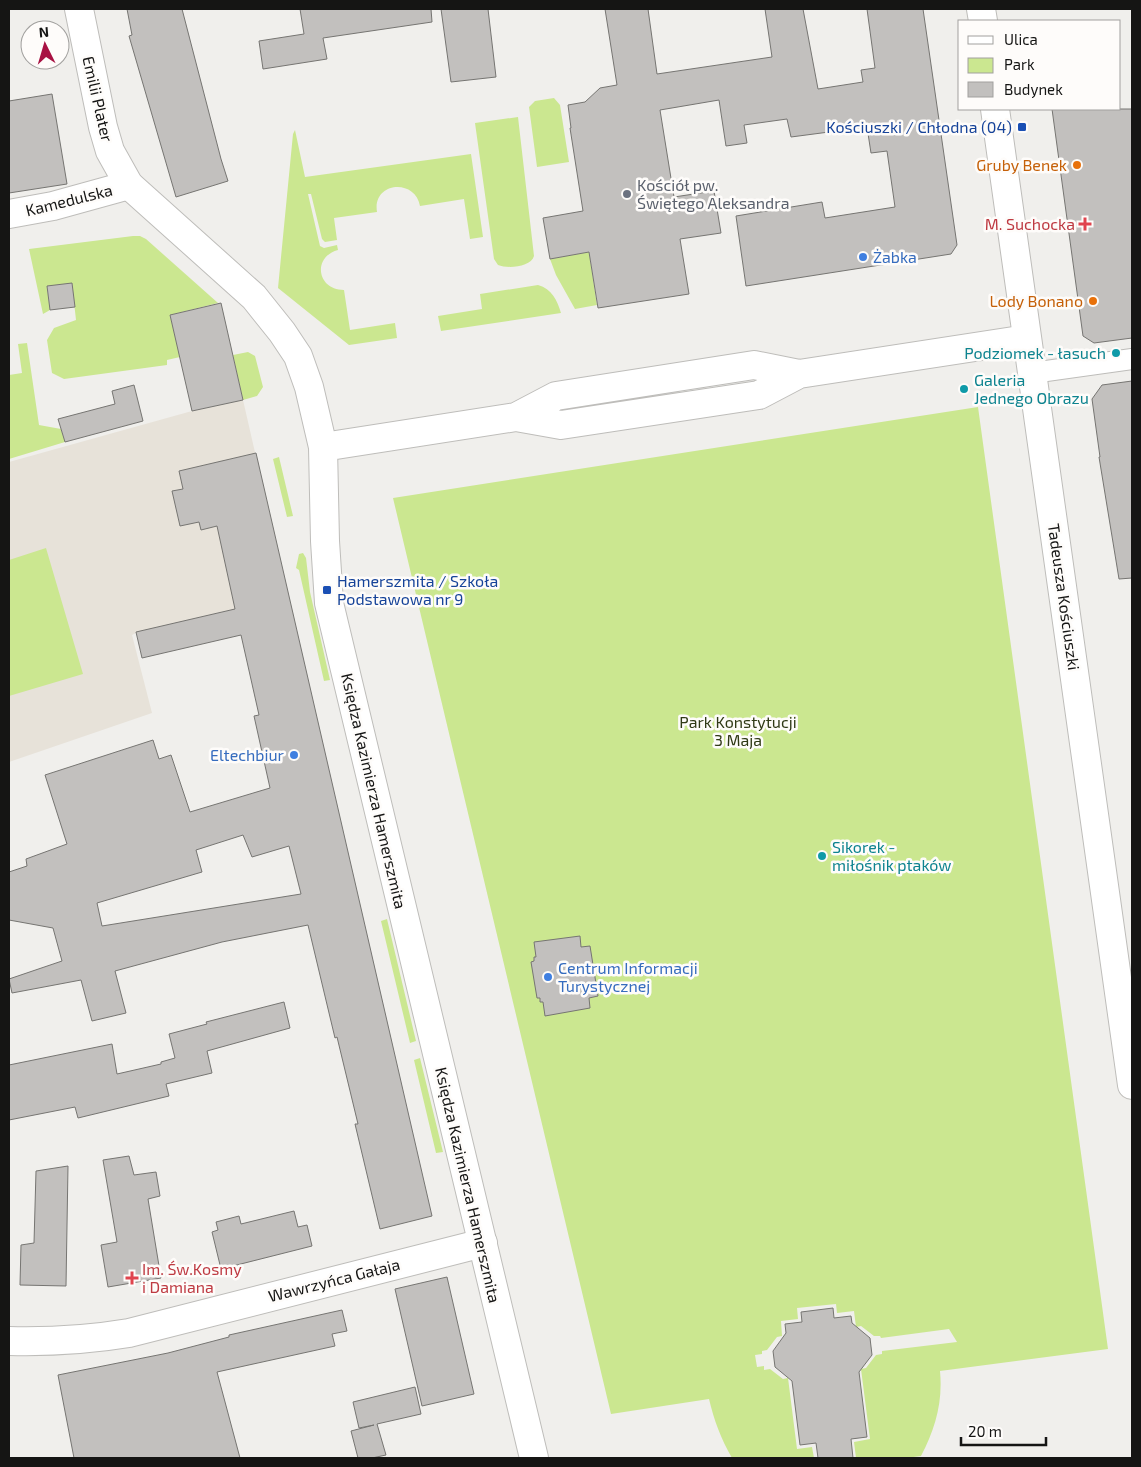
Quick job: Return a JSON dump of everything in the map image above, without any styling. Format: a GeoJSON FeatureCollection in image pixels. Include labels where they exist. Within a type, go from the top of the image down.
{"type":"FeatureCollection","features":[{"type":"Feature","properties":{"kind":"street","name":"Emilii Plater"},"geometry":{"type":"LineString","coordinates":[[79,9],[103,127],[110,151],[129,185]]}},
{"type":"Feature","properties":{"kind":"street","name":"Tadeusza Kościuszki"},"geometry":{"type":"LineString","coordinates":[[995,110],[1132,1086]]}},
{"type":"Feature","properties":{"kind":"street","name":"Kamedulska"},"geometry":{"type":"LineString","coordinates":[[9,214],[53,206],[129,185]]}},
{"type":"Feature","properties":{"kind":"street","name":"Księdza Kazimierza Hamerszmita"},"geometry":{"type":"LineString","coordinates":[[129,185],[254,297],[282,332],[300,362],[309,387],[323,448],[325,541],[329,603],[534,1458]]}},
{"type":"Feature","properties":{"kind":"street"},"geometry":{"type":"LineString","coordinates":[[323,448],[516,417],[556,396],[754,365],[799,374],[1027,338]]}},
{"type":"Feature","properties":{"kind":"street"},"geometry":{"type":"LineString","coordinates":[[1032,373],[1132,359]]}},
{"type":"Feature","properties":{"kind":"street","name":"Wawrzyńca Gałaja"},"geometry":{"type":"LineString","coordinates":[[9,1341],[48,1342],[92,1339],[129,1332],[483,1243]]}},
{"type":"Feature","properties":{"kind":"shaded area"},"geometry":{"type":"Polygon","coordinates":[[[243,400],[290,605],[225,611],[132,635],[152,713],[9,762],[9,462],[192,411],[243,400]]]}},
{"type":"Feature","properties":{"kind":"green space"},"geometry":{"type":"Polygon","coordinates":[[[554,98],[560,105],[569,162],[537,167],[529,107],[535,101],[554,98]]]}},
{"type":"Feature","properties":{"kind":"green space"},"geometry":{"type":"Polygon","coordinates":[[[518,117],[534,256],[529,263],[507,267],[498,265],[494,259],[475,123],[518,117]]]}},
{"type":"Feature","properties":{"kind":"green space"},"geometry":{"type":"Polygon","coordinates":[[[295,130],[305,177],[471,154],[483,237],[470,239],[464,199],[420,206],[417,197],[410,191],[395,187],[381,194],[377,202],[377,212],[334,218],[337,240],[325,242],[322,239],[311,194],[308,194],[320,246],[324,248],[337,245],[338,250],[324,259],[321,273],[328,285],[335,289],[344,290],[350,330],[395,323],[397,338],[349,345],[278,288],[293,134],[295,130]]]}},
{"type":"Feature","properties":{"kind":"green space"},"geometry":{"type":"Polygon","coordinates":[[[140,236],[146,239],[218,303],[170,315],[180,357],[167,360],[167,365],[64,379],[52,373],[47,340],[54,328],[76,320],[72,284],[47,287],[50,310],[43,314],[29,249],[140,236]]]}},
{"type":"Feature","properties":{"kind":"green space"},"geometry":{"type":"Polygon","coordinates":[[[589,252],[597,305],[575,309],[556,275],[550,259],[589,252]]]}},
{"type":"Feature","properties":{"kind":"green space"},"geometry":{"type":"Polygon","coordinates":[[[538,285],[547,289],[553,296],[561,313],[441,331],[438,316],[482,309],[480,294],[538,285]]]}},
{"type":"Feature","properties":{"kind":"green space"},"geometry":{"type":"Polygon","coordinates":[[[27,343],[39,425],[61,429],[65,442],[9,459],[9,375],[22,373],[18,344],[27,343]]]}},
{"type":"Feature","properties":{"kind":"green space"},"geometry":{"type":"Polygon","coordinates":[[[248,352],[255,356],[263,387],[257,396],[243,400],[233,355],[248,352]]]}},
{"type":"Feature","properties":{"kind":"green space","name":"Park Konstytucji 3 Maja"},"geometry":{"type":"Polygon","coordinates":[[[978,407],[1108,1349],[940,1371],[941,1383],[937,1415],[921,1456],[906,1458],[856,1458],[854,1442],[870,1439],[861,1369],[866,1368],[876,1355],[882,1354],[882,1351],[957,1342],[949,1329],[881,1338],[880,1336],[874,1336],[861,1326],[856,1327],[854,1311],[837,1313],[836,1304],[797,1308],[798,1319],[781,1321],[782,1336],[777,1337],[767,1350],[762,1351],[762,1354],[755,1355],[757,1367],[764,1366],[764,1370],[770,1369],[783,1379],[788,1378],[797,1449],[812,1447],[814,1458],[732,1458],[718,1429],[709,1399],[611,1414],[393,498],[978,407]]]}},
{"type":"Feature","properties":{"kind":"green space"},"geometry":{"type":"Polygon","coordinates":[[[279,457],[293,516],[287,517],[273,459],[279,457]]]}},
{"type":"Feature","properties":{"kind":"green space"},"geometry":{"type":"Polygon","coordinates":[[[46,548],[83,674],[9,696],[9,560],[46,548]]]}},
{"type":"Feature","properties":{"kind":"green space"},"geometry":{"type":"Polygon","coordinates":[[[303,553],[306,558],[310,592],[330,680],[324,681],[299,570],[296,568],[299,554],[303,553]]]}},
{"type":"Feature","properties":{"kind":"green space"},"geometry":{"type":"Polygon","coordinates":[[[387,919],[416,1041],[410,1043],[381,921],[387,919]]]}},
{"type":"Feature","properties":{"kind":"green space"},"geometry":{"type":"Polygon","coordinates":[[[420,1058],[443,1152],[436,1153],[414,1060],[420,1058]]]}},
{"type":"Feature","properties":{"kind":"building"},"geometry":{"type":"Polygon","coordinates":[[[127,9],[182,9],[228,181],[176,197],[129,36],[132,35],[127,9]]]}},
{"type":"Feature","properties":{"kind":"building"},"geometry":{"type":"Polygon","coordinates":[[[300,9],[431,9],[432,22],[323,38],[327,59],[263,69],[259,41],[304,34],[300,9]]]}},
{"type":"Feature","properties":{"kind":"building"},"geometry":{"type":"Polygon","coordinates":[[[441,9],[488,9],[496,77],[451,82],[441,9]]]}},
{"type":"Feature","properties":{"kind":"building"},"geometry":{"type":"Polygon","coordinates":[[[605,9],[648,9],[657,74],[772,57],[765,9],[803,9],[818,89],[863,82],[861,70],[875,68],[867,9],[923,9],[957,245],[951,254],[746,286],[736,216],[822,202],[825,218],[895,207],[887,151],[871,153],[867,127],[791,137],[787,119],[744,125],[747,143],[726,146],[719,100],[660,110],[674,197],[714,191],[721,233],[680,239],[689,294],[598,308],[589,252],[550,259],[543,218],[583,211],[568,105],[585,102],[600,88],[617,85],[605,9]]]}},
{"type":"Feature","properties":{"kind":"building"},"geometry":{"type":"Polygon","coordinates":[[[52,94],[67,184],[9,193],[9,101],[52,94]]]}},
{"type":"Feature","properties":{"kind":"building"},"geometry":{"type":"Polygon","coordinates":[[[1132,109],[1132,338],[1094,343],[1083,336],[1052,110],[1132,109]]]}},
{"type":"Feature","properties":{"kind":"building"},"geometry":{"type":"Polygon","coordinates":[[[72,283],[75,307],[50,310],[47,286],[72,283]]]}},
{"type":"Feature","properties":{"kind":"building"},"geometry":{"type":"Polygon","coordinates":[[[221,303],[243,400],[192,411],[170,315],[221,303]]]}},
{"type":"Feature","properties":{"kind":"building"},"geometry":{"type":"Polygon","coordinates":[[[1132,381],[1132,578],[1119,579],[1099,457],[1092,399],[1102,385],[1132,381]]]}},
{"type":"Feature","properties":{"kind":"building"},"geometry":{"type":"Polygon","coordinates":[[[134,385],[143,421],[65,442],[58,419],[115,404],[112,391],[134,385]]]}},
{"type":"Feature","properties":{"kind":"building"},"geometry":{"type":"Polygon","coordinates":[[[256,453],[432,1216],[380,1229],[355,1124],[358,1124],[308,925],[222,942],[115,971],[126,1013],[92,1021],[81,980],[12,993],[9,979],[62,961],[53,928],[9,920],[9,872],[27,866],[26,859],[67,844],[45,775],[153,740],[159,759],[171,755],[190,812],[270,788],[254,716],[259,715],[241,635],[142,658],[136,632],[235,609],[217,526],[201,530],[199,522],[180,526],[172,491],[183,489],[179,471],[256,453]],[[243,835],[196,850],[202,872],[97,903],[102,926],[301,894],[289,846],[252,857],[243,835]]]}},
{"type":"Feature","properties":{"kind":"building"},"geometry":{"type":"Polygon","coordinates":[[[580,936],[581,947],[590,946],[598,996],[589,998],[590,1008],[545,1016],[543,1002],[540,1002],[540,998],[537,998],[531,962],[536,957],[534,942],[580,936]]]}},
{"type":"Feature","properties":{"kind":"building"},"geometry":{"type":"Polygon","coordinates":[[[284,1002],[290,1028],[207,1051],[212,1073],[166,1084],[169,1096],[78,1118],[75,1107],[9,1120],[9,1065],[112,1044],[117,1074],[161,1064],[161,1062],[175,1058],[169,1034],[207,1024],[206,1022],[284,1002]]]}},
{"type":"Feature","properties":{"kind":"building"},"geometry":{"type":"Polygon","coordinates":[[[129,1156],[134,1175],[156,1172],[160,1196],[148,1199],[161,1278],[108,1287],[101,1245],[117,1242],[103,1160],[129,1156]]]}},
{"type":"Feature","properties":{"kind":"building"},"geometry":{"type":"Polygon","coordinates":[[[68,1166],[66,1286],[20,1285],[21,1245],[34,1243],[36,1171],[68,1166]]]}},
{"type":"Feature","properties":{"kind":"building"},"geometry":{"type":"Polygon","coordinates":[[[294,1211],[298,1227],[307,1225],[312,1246],[221,1269],[212,1232],[218,1230],[216,1222],[239,1216],[241,1224],[294,1211]]]}},
{"type":"Feature","properties":{"kind":"building"},"geometry":{"type":"Polygon","coordinates":[[[447,1277],[474,1394],[422,1406],[395,1289],[447,1277]]]}},
{"type":"Feature","properties":{"kind":"building"},"geometry":{"type":"Polygon","coordinates":[[[833,1308],[834,1318],[851,1316],[852,1323],[870,1338],[872,1355],[859,1372],[867,1437],[851,1439],[853,1458],[818,1458],[816,1443],[800,1445],[792,1381],[775,1367],[773,1351],[786,1333],[785,1324],[802,1322],[801,1312],[833,1308]]]}},
{"type":"Feature","properties":{"kind":"building"},"geometry":{"type":"Polygon","coordinates":[[[342,1310],[347,1331],[332,1334],[335,1346],[217,1372],[240,1458],[74,1458],[58,1375],[168,1353],[229,1337],[229,1335],[342,1310]]]}},
{"type":"Feature","properties":{"kind":"building"},"geometry":{"type":"Polygon","coordinates":[[[415,1387],[421,1414],[377,1424],[386,1455],[358,1458],[351,1431],[374,1425],[359,1428],[353,1402],[415,1387]]]}},
{"type":"Feature","properties":{"kind":"place","name":"Kościuszki / Chłodna (04)"},"geometry":{"type":"Point","coordinates":[1022,127]}},
{"type":"Feature","properties":{"kind":"place","name":"Gruby Benek"},"geometry":{"type":"Point","coordinates":[1077,165]}},
{"type":"Feature","properties":{"kind":"place","name":"Kościół pw. Świętego Aleksandra"},"geometry":{"type":"Point","coordinates":[627,194]}},
{"type":"Feature","properties":{"kind":"place","name":"M. Suchocka"},"geometry":{"type":"Point","coordinates":[1085,224]}},
{"type":"Feature","properties":{"kind":"place","name":"Żabka"},"geometry":{"type":"Point","coordinates":[863,257]}},
{"type":"Feature","properties":{"kind":"place","name":"Lody Bonano"},"geometry":{"type":"Point","coordinates":[1093,301]}},
{"type":"Feature","properties":{"kind":"place","name":"Podziomek - łasuch"},"geometry":{"type":"Point","coordinates":[1116,353]}},
{"type":"Feature","properties":{"kind":"place","name":"Galeria Jednego Obrazu"},"geometry":{"type":"Point","coordinates":[964,389]}},
{"type":"Feature","properties":{"kind":"place","name":"Hamerszmita / Szkoła Podstawowa nr 9"},"geometry":{"type":"Point","coordinates":[327,590]}},
{"type":"Feature","properties":{"kind":"place","name":"Eltechbiur"},"geometry":{"type":"Point","coordinates":[294,755]}},
{"type":"Feature","properties":{"kind":"place","name":"Sikorek - miłośnik ptaków"},"geometry":{"type":"Point","coordinates":[822,856]}},
{"type":"Feature","properties":{"kind":"place","name":"Centrum Informacji Turystycznej"},"geometry":{"type":"Point","coordinates":[548,977]}},
{"type":"Feature","properties":{"kind":"place","name":"Im. Św.Kosmy i Damiana"},"geometry":{"type":"Point","coordinates":[132,1278]}}]}
